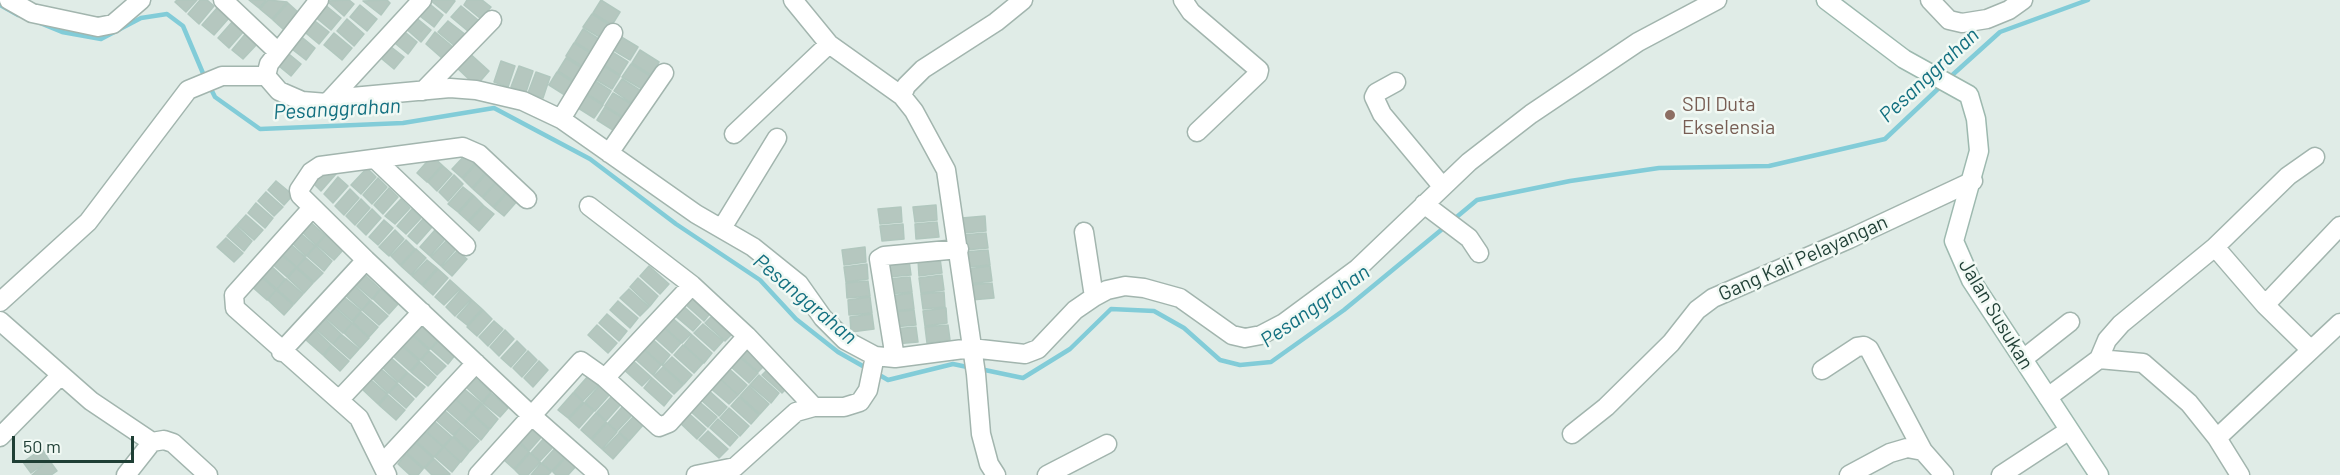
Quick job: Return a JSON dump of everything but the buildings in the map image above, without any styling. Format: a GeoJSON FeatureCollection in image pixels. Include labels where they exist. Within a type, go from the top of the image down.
{"type":"FeatureCollection","features":[{"type":"Feature","properties":{"kind":"street"},"geometry":{"type":"LineString","coordinates":[[9,0],[32,13],[98,27],[113,24],[132,3]]}},
{"type":"Feature","properties":{"kind":"street"},"geometry":{"type":"LineString","coordinates":[[223,0],[278,52]]}},
{"type":"Feature","properties":{"kind":"street"},"geometry":{"type":"LineString","coordinates":[[266,76],[269,64],[319,0]]}},
{"type":"Feature","properties":{"kind":"street"},"geometry":{"type":"LineString","coordinates":[[327,103],[422,0]]}},
{"type":"Feature","properties":{"kind":"street"},"geometry":{"type":"LineString","coordinates":[[793,0],[829,44],[902,96],[938,150],[946,170],[959,249],[981,434],[989,464],[996,475]]}},
{"type":"Feature","properties":{"kind":"street"},"geometry":{"type":"LineString","coordinates":[[902,96],[906,86],[923,69],[996,22],[1023,0]]}},
{"type":"Feature","properties":{"kind":"street"},"geometry":{"type":"LineString","coordinates":[[1183,0],[1191,12],[1259,69],[1258,74],[1197,132]]}},
{"type":"Feature","properties":{"kind":"street"},"geometry":{"type":"LineString","coordinates":[[0,302],[88,222],[188,90],[222,76],[266,76],[279,91],[302,101],[327,103],[352,97],[450,88],[476,90],[523,101],[561,119],[696,214],[753,247],[800,284],[824,318],[844,340],[874,361],[895,358],[973,359],[1025,354],[1038,349],[1076,310],[1094,297],[1107,290],[1125,286],[1144,288],[1180,298],[1232,335],[1245,338],[1261,335],[1284,322],[1357,269],[1430,208],[1442,186],[1469,162],[1578,81],[1646,38],[1717,0]]}},
{"type":"Feature","properties":{"kind":"street","name":"Jalan Susukan"},"geometry":{"type":"LineString","coordinates":[[1826,0],[1904,59],[1969,95],[1977,119],[1979,151],[1973,181],[1954,241],[1971,280],[2099,475]]}},
{"type":"Feature","properties":{"kind":"street"},"geometry":{"type":"LineString","coordinates":[[1930,0],[1949,20],[1962,23],[1987,19],[2009,10],[2023,0]]}},
{"type":"Feature","properties":{"kind":"street"},"geometry":{"type":"LineString","coordinates":[[423,91],[492,20]]}},
{"type":"Feature","properties":{"kind":"street"},"geometry":{"type":"LineString","coordinates":[[561,119],[613,33]]}},
{"type":"Feature","properties":{"kind":"street"},"geometry":{"type":"LineString","coordinates":[[734,134],[829,44]]}},
{"type":"Feature","properties":{"kind":"street"},"geometry":{"type":"LineString","coordinates":[[609,153],[664,73]]}},
{"type":"Feature","properties":{"kind":"street"},"geometry":{"type":"LineString","coordinates":[[1396,82],[1376,93],[1374,97],[1382,114],[1399,138],[1442,186]]}},
{"type":"Feature","properties":{"kind":"street"},"geometry":{"type":"LineString","coordinates":[[722,228],[777,138]]}},
{"type":"Feature","properties":{"kind":"street"},"geometry":{"type":"LineString","coordinates":[[527,198],[479,154],[463,147],[320,166],[311,172],[299,190],[300,195],[312,208],[366,260],[532,417],[599,475]]}},
{"type":"Feature","properties":{"kind":"street"},"geometry":{"type":"LineString","coordinates":[[2048,397],[2099,359],[2107,340],[2121,324],[2215,248],[2288,176],[2314,157]]}},
{"type":"Feature","properties":{"kind":"street"},"geometry":{"type":"LineString","coordinates":[[376,160],[466,246]]}},
{"type":"Feature","properties":{"kind":"street","name":"Gang Kali Pelayangan"},"geometry":{"type":"LineString","coordinates":[[1572,434],[1606,407],[1671,343],[1697,310],[1713,298],[1849,239],[1973,181]]}},
{"type":"Feature","properties":{"kind":"street"},"geometry":{"type":"LineString","coordinates":[[589,206],[692,285],[747,336],[814,406]]}},
{"type":"Feature","properties":{"kind":"street"},"geometry":{"type":"LineString","coordinates":[[312,208],[234,295],[235,309],[281,352],[340,399],[364,425],[384,470],[476,363]]}},
{"type":"Feature","properties":{"kind":"street"},"geometry":{"type":"LineString","coordinates":[[1430,208],[1468,238],[1479,253]]}},
{"type":"Feature","properties":{"kind":"street"},"geometry":{"type":"LineString","coordinates":[[2265,305],[2340,226]]}},
{"type":"Feature","properties":{"kind":"street"},"geometry":{"type":"LineString","coordinates":[[1083,232],[1094,297]]}},
{"type":"Feature","properties":{"kind":"street"},"geometry":{"type":"LineString","coordinates":[[2215,248],[2265,305],[2311,350]]}},
{"type":"Feature","properties":{"kind":"street"},"geometry":{"type":"LineString","coordinates":[[895,358],[879,259],[884,256],[959,249]]}},
{"type":"Feature","properties":{"kind":"street"},"geometry":{"type":"LineString","coordinates":[[281,352],[366,260]]}},
{"type":"Feature","properties":{"kind":"street"},"geometry":{"type":"LineString","coordinates":[[605,378],[692,285]]}},
{"type":"Feature","properties":{"kind":"street"},"geometry":{"type":"LineString","coordinates":[[340,399],[422,312]]}},
{"type":"Feature","properties":{"kind":"street"},"geometry":{"type":"LineString","coordinates":[[0,321],[91,401],[152,442]]}},
{"type":"Feature","properties":{"kind":"street"},"geometry":{"type":"LineString","coordinates":[[2023,358],[2070,322]]}},
{"type":"Feature","properties":{"kind":"street"},"geometry":{"type":"LineString","coordinates":[[2217,438],[2311,350],[2337,331]]}},
{"type":"Feature","properties":{"kind":"street"},"geometry":{"type":"LineString","coordinates":[[480,474],[581,361],[605,378],[659,427],[669,423],[747,336]]}},
{"type":"Feature","properties":{"kind":"street"},"geometry":{"type":"LineString","coordinates":[[1822,370],[1857,347],[1864,345],[1869,349],[1923,451],[1944,475]]}},
{"type":"Feature","properties":{"kind":"street"},"geometry":{"type":"LineString","coordinates":[[2099,359],[2143,363],[2189,403],[2217,438],[2240,475]]}},
{"type":"Feature","properties":{"kind":"street"},"geometry":{"type":"LineString","coordinates":[[696,475],[735,467],[796,412],[814,406],[844,407],[860,402],[868,390],[874,361]]}},
{"type":"Feature","properties":{"kind":"street"},"geometry":{"type":"LineString","coordinates":[[0,437],[60,376]]}},
{"type":"Feature","properties":{"kind":"street"},"geometry":{"type":"LineString","coordinates":[[2001,475],[2068,430]]}},
{"type":"Feature","properties":{"kind":"street"},"geometry":{"type":"LineString","coordinates":[[126,475],[152,442],[164,440],[173,443],[208,475]]}},
{"type":"Feature","properties":{"kind":"street"},"geometry":{"type":"LineString","coordinates":[[1047,475],[1107,444]]}},
{"type":"Feature","properties":{"kind":"street"},"geometry":{"type":"LineString","coordinates":[[1849,475],[1890,453],[1906,448],[1923,451]]}},
{"type":"Feature","properties":{"kind":"waterway","name":"Pesanggrahan"},"geometry":{"type":"LineString","coordinates":[[1949,78],[2000,32],[2088,0]]}},
{"type":"Feature","properties":{"kind":"waterway","name":"Pesanggrahan"},"geometry":{"type":"LineString","coordinates":[[0,5],[18,15]]}},
{"type":"Feature","properties":{"kind":"waterway","name":"Pesanggrahan"},"geometry":{"type":"LineString","coordinates":[[40,23],[62,32],[101,39],[141,18],[167,14],[183,26],[205,78]]}},
{"type":"Feature","properties":{"kind":"waterway","name":"Pesanggrahan"},"geometry":{"type":"LineString","coordinates":[[209,85],[215,97],[260,129],[403,123],[494,108],[590,159],[676,224],[760,280],[796,319],[838,352],[868,369]]}},
{"type":"Feature","properties":{"kind":"waterway","name":"Pesanggrahan"},"geometry":{"type":"LineString","coordinates":[[1453,220],[1477,200],[1570,181],[1659,168],[1769,166],[1885,139],[1941,86]]}},
{"type":"Feature","properties":{"kind":"waterway","name":"Pesanggrahan"},"geometry":{"type":"LineString","coordinates":[[980,369],[1023,378],[1070,349],[1111,309],[1154,311],[1184,328],[1220,360],[1240,365],[1271,362],[1344,310],[1446,226]]}},
{"type":"Feature","properties":{"kind":"waterway","name":"Pesanggrahan"},"geometry":{"type":"LineString","coordinates":[[876,373],[888,380],[953,364],[972,368]]}},
{"type":"Feature","properties":{"kind":"place","name":"SDI Duta Ekselensia"},"geometry":{"type":"Point","coordinates":[1670,115]}}]}
